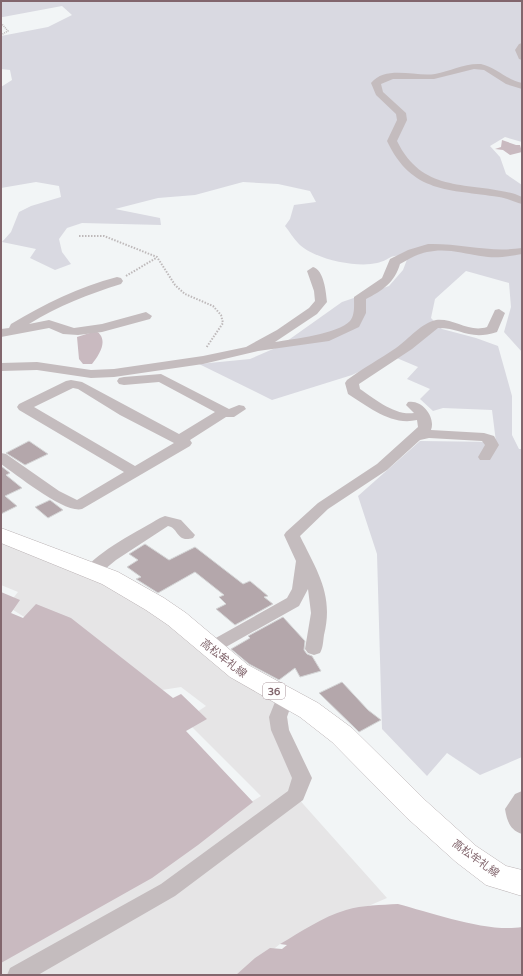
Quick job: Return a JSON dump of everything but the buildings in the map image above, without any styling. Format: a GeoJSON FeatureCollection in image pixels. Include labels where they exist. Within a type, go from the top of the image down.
{"type":"FeatureCollection","features":[{"type":"Feature","properties":{"kind":"main road","name":"高松牟礼線"},"geometry":{"type":"LineString","coordinates":[[1,535],[93,570],[155,604],[239,671],[309,710],[342,736],[416,809],[466,854],[497,876],[522,883]]}},
{"type":"Feature","properties":{"kind":"street"},"geometry":{"type":"LineString","coordinates":[[522,46],[519,50],[522,57]]}},
{"type":"Feature","properties":{"kind":"street"},"geometry":{"type":"LineString","coordinates":[[522,86],[504,81],[493,70],[474,66],[466,67],[439,77],[393,76],[379,80],[376,83],[379,93],[401,113],[402,120],[392,141],[400,159],[415,172],[432,183],[443,186],[506,194],[522,201]]}},
{"type":"Feature","properties":{"kind":"street"},"geometry":{"type":"LineString","coordinates":[[1,367],[37,366],[91,374],[114,373],[203,360],[250,350],[329,337],[355,324],[360,313],[360,297],[380,287],[389,279],[394,262],[417,249],[434,246],[468,249],[495,254],[522,251]]}},
{"type":"Feature","properties":{"kind":"street"},"geometry":{"type":"LineString","coordinates":[[250,350],[282,333],[313,311],[321,302],[320,291],[313,271]]}},
{"type":"Feature","properties":{"kind":"street"},"geometry":{"type":"LineString","coordinates":[[2,333],[64,300],[84,291],[117,281]]}},
{"type":"Feature","properties":{"kind":"street"},"geometry":{"type":"LineString","coordinates":[[314,649],[319,620],[318,590],[312,574],[292,535],[324,506],[382,467],[425,428],[425,419],[418,410],[408,418],[385,411],[353,391],[352,383],[362,375],[395,356],[429,327],[436,324],[447,324],[472,333],[482,334],[492,329],[499,313]]}},
{"type":"Feature","properties":{"kind":"street"},"geometry":{"type":"LineString","coordinates":[[2,333],[49,324],[55,325],[68,332],[77,332],[102,328],[146,316]]}},
{"type":"Feature","properties":{"kind":"street"},"geometry":{"type":"LineString","coordinates":[[78,372],[142,361]]}},
{"type":"Feature","properties":{"kind":"street"},"geometry":{"type":"LineString","coordinates":[[82,386],[101,382],[162,378],[232,411],[180,440]]}},
{"type":"Feature","properties":{"kind":"street"},"geometry":{"type":"LineString","coordinates":[[1,457],[54,494],[77,506],[185,443],[125,412],[82,386],[71,384],[24,407],[134,472]]}},
{"type":"Feature","properties":{"kind":"street"},"geometry":{"type":"LineString","coordinates":[[414,437],[429,434],[484,437],[489,439],[492,445],[485,457]]}},
{"type":"Feature","properties":{"kind":"street"},"geometry":{"type":"LineString","coordinates":[[93,570],[110,556],[165,522],[176,523],[187,535]]}},
{"type":"Feature","properties":{"kind":"street"},"geometry":{"type":"LineString","coordinates":[[211,648],[292,602],[300,589],[304,561]]}},
{"type":"Feature","properties":{"kind":"street"},"geometry":{"type":"LineString","coordinates":[[18,975],[168,890],[296,796],[302,778],[280,730],[278,718],[285,697]]}},
{"type":"Feature","properties":{"kind":"street"},"geometry":{"type":"LineString","coordinates":[[522,799],[515,809],[517,820],[522,826]]}},
{"type":"Feature","properties":{"kind":"path"},"geometry":{"type":"LineString","coordinates":[[1,23],[8,31],[1,34]]}},
{"type":"Feature","properties":{"kind":"path"},"geometry":{"type":"LineString","coordinates":[[79,236],[104,236],[157,257],[176,285],[185,294],[213,306],[221,315],[223,323],[206,347],[203,360]]}},
{"type":"Feature","properties":{"kind":"path"},"geometry":{"type":"LineString","coordinates":[[117,281],[157,257]]}},
{"type":"Feature","properties":{"kind":"shaded area"},"geometry":{"type":"Polygon","coordinates":[[[1,1],[522,1],[522,142],[505,137],[490,146],[500,157],[506,174],[522,185],[522,352],[504,332],[511,307],[509,283],[466,271],[435,299],[431,318],[442,329],[476,338],[498,346],[512,396],[512,435],[519,449],[522,449],[522,757],[480,775],[447,753],[427,776],[382,729],[377,554],[358,496],[420,441],[496,442],[492,410],[443,408],[433,411],[420,399],[430,389],[407,379],[418,367],[392,356],[352,375],[272,400],[199,364],[250,359],[280,346],[342,302],[389,286],[403,270],[408,257],[394,256],[377,263],[358,264],[335,261],[314,254],[298,243],[285,226],[290,219],[294,205],[316,202],[310,191],[278,184],[243,182],[195,195],[158,198],[115,209],[160,218],[161,225],[82,223],[67,228],[59,239],[62,252],[71,264],[55,270],[30,258],[36,249],[2,242],[11,232],[19,212],[31,206],[61,197],[59,186],[36,182],[1,188],[1,87],[12,80],[10,70],[1,69],[1,36],[48,27],[72,15],[62,6],[1,17],[1,1]]]}},
{"type":"Feature","properties":{"kind":"shaded area"},"geometry":{"type":"Polygon","coordinates":[[[502,140],[520,145],[522,152],[510,155],[503,150],[495,149],[501,147],[502,140]]]}},
{"type":"Feature","properties":{"kind":"shaded area"},"geometry":{"type":"Polygon","coordinates":[[[96,331],[102,338],[102,347],[92,364],[83,364],[79,359],[77,337],[96,331]]]}},
{"type":"Feature","properties":{"kind":"shaded area"},"geometry":{"type":"Polygon","coordinates":[[[1,535],[110,578],[285,697],[296,796],[387,898],[280,944],[241,975],[1,975],[1,951],[261,796],[185,720],[206,706],[181,687],[162,690],[66,621],[29,620],[7,606],[18,592],[1,585],[1,535]]]}},
{"type":"Feature","properties":{"kind":"shaded area"},"geometry":{"type":"Polygon","coordinates":[[[1,592],[20,600],[11,613],[23,618],[36,604],[71,618],[173,698],[181,694],[207,719],[186,731],[253,802],[198,845],[152,878],[1,963],[1,592]]]}},
{"type":"Feature","properties":{"kind":"shaded area"},"geometry":{"type":"Polygon","coordinates":[[[398,904],[477,925],[508,928],[522,927],[522,975],[236,975],[255,958],[270,948],[282,949],[287,945],[280,944],[312,925],[337,913],[359,907],[398,904]]]}}]}
